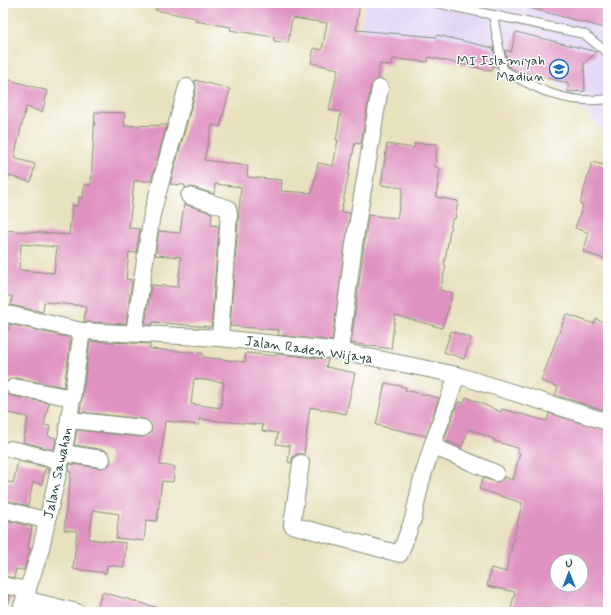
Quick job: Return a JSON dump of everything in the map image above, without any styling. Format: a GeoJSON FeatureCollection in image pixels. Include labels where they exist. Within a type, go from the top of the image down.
{"type":"FeatureCollection","features":[{"type":"Feature","properties":{"kind":"street"},"geometry":{"type":"LineString","coordinates":[[134,333],[152,214],[186,87]]}},
{"type":"Feature","properties":{"kind":"street"},"geometry":{"type":"LineString","coordinates":[[340,351],[354,244],[380,88]]}},
{"type":"Feature","properties":{"kind":"street"},"geometry":{"type":"LineString","coordinates":[[189,196],[228,208],[230,213],[220,338]]}},
{"type":"Feature","properties":{"kind":"street","name":"Jalan Raden Wijaya"},"geometry":{"type":"LineString","coordinates":[[3,314],[82,331],[220,338],[340,351],[457,375],[608,422]]}},
{"type":"Feature","properties":{"kind":"street","name":"Jalan Sawahan"},"geometry":{"type":"LineString","coordinates":[[24,600],[48,521],[70,420],[82,331]]}},
{"type":"Feature","properties":{"kind":"street"},"geometry":{"type":"LineString","coordinates":[[301,463],[292,525],[400,554],[413,519],[421,482],[432,446],[457,375]]}},
{"type":"Feature","properties":{"kind":"street"},"geometry":{"type":"LineString","coordinates":[[14,387],[73,398]]}},
{"type":"Feature","properties":{"kind":"street"},"geometry":{"type":"LineString","coordinates":[[70,420],[143,428]]}},
{"type":"Feature","properties":{"kind":"street"},"geometry":{"type":"LineString","coordinates":[[432,446],[496,474]]}},
{"type":"Feature","properties":{"kind":"street"},"geometry":{"type":"LineString","coordinates":[[11,449],[62,457],[102,459]]}},
{"type":"Feature","properties":{"kind":"street"},"geometry":{"type":"LineString","coordinates":[[3,509],[48,521]]}},
{"type":"Feature","properties":{"kind":"street"},"geometry":{"type":"LineString","coordinates":[[3,585],[24,600],[77,612]]}},
{"type":"Feature","properties":{"kind":"lane"},"geometry":{"type":"LineString","coordinates":[[436,3],[584,34],[608,53]]}},
{"type":"Feature","properties":{"kind":"lane"},"geometry":{"type":"LineString","coordinates":[[493,15],[503,70],[558,97],[593,101],[608,99]]}},
{"type":"Feature","properties":{"kind":"shaded area","name":"MI Islamiyah Madiun"},"geometry":{"type":"Polygon","coordinates":[[[365,3],[608,3],[608,127],[601,128],[547,75],[473,63],[420,57],[359,37],[365,3]]]}},
{"type":"Feature","properties":{"kind":"building"},"geometry":{"type":"Polygon","coordinates":[[[156,3],[360,3],[356,30],[436,37],[437,35],[493,48],[497,67],[493,66],[492,71],[429,57],[428,62],[393,59],[392,66],[380,64],[377,79],[371,86],[361,144],[355,143],[341,212],[350,213],[332,341],[278,335],[279,330],[230,326],[241,187],[215,184],[214,194],[192,187],[185,188],[185,185],[170,184],[196,90],[195,80],[230,89],[220,127],[212,125],[204,160],[248,166],[247,177],[282,180],[281,191],[312,193],[318,163],[333,166],[341,112],[329,110],[338,69],[311,63],[314,48],[322,50],[327,23],[292,18],[288,43],[274,41],[274,37],[230,30],[231,27],[195,21],[196,18],[155,10],[156,3]]]}},
{"type":"Feature","properties":{"kind":"building"},"geometry":{"type":"Polygon","coordinates":[[[527,3],[608,3],[608,29],[526,7],[527,3]]]}},
{"type":"Feature","properties":{"kind":"building"},"geometry":{"type":"Polygon","coordinates":[[[516,32],[597,52],[584,63],[585,91],[568,92],[568,83],[517,71],[508,66],[505,50],[511,52],[516,32]]]}},
{"type":"Feature","properties":{"kind":"building"},"geometry":{"type":"Polygon","coordinates":[[[3,78],[48,91],[42,112],[26,107],[14,158],[35,164],[31,182],[9,176],[8,181],[3,180],[3,78]]]}},
{"type":"Feature","properties":{"kind":"building"},"geometry":{"type":"Polygon","coordinates":[[[95,112],[125,113],[124,126],[167,125],[151,181],[134,181],[129,228],[140,229],[136,253],[129,252],[126,279],[132,280],[126,324],[84,322],[86,306],[44,302],[43,312],[11,305],[12,296],[3,296],[3,230],[69,235],[72,205],[78,206],[79,197],[83,198],[84,185],[91,185],[95,112]],[[21,244],[19,270],[54,273],[57,247],[21,244]]]}},
{"type":"Feature","properties":{"kind":"building"},"geometry":{"type":"Polygon","coordinates":[[[415,143],[437,144],[435,167],[440,168],[436,197],[458,201],[455,219],[452,219],[444,265],[446,266],[440,290],[453,293],[442,328],[395,315],[391,349],[351,343],[368,215],[397,218],[403,188],[381,185],[387,144],[414,148],[415,143]]]}},
{"type":"Feature","properties":{"kind":"building"},"geometry":{"type":"Polygon","coordinates":[[[592,162],[608,166],[608,260],[583,252],[589,233],[575,228],[583,205],[580,204],[592,162]]]}},
{"type":"Feature","properties":{"kind":"building"},"geometry":{"type":"Polygon","coordinates":[[[184,204],[212,213],[211,225],[219,226],[211,327],[153,322],[152,325],[145,325],[151,285],[178,287],[181,257],[155,255],[159,231],[180,233],[184,204]]]}},
{"type":"Feature","properties":{"kind":"building"},"geometry":{"type":"Polygon","coordinates":[[[566,314],[594,324],[596,319],[608,324],[608,412],[555,395],[558,387],[541,381],[566,314]]]}},
{"type":"Feature","properties":{"kind":"building"},"geometry":{"type":"Polygon","coordinates":[[[9,324],[71,338],[64,387],[15,378],[7,381],[5,386],[8,394],[12,396],[49,403],[44,425],[50,426],[48,436],[56,438],[54,450],[23,442],[28,417],[3,412],[3,329],[9,330],[9,324]]]}},
{"type":"Feature","properties":{"kind":"building"},"geometry":{"type":"Polygon","coordinates":[[[451,331],[471,338],[464,359],[444,352],[451,331]]]}},
{"type":"Feature","properties":{"kind":"building"},"geometry":{"type":"Polygon","coordinates":[[[90,341],[150,344],[150,349],[203,353],[203,357],[245,362],[246,353],[328,359],[326,367],[355,373],[346,414],[310,407],[304,454],[297,454],[293,457],[291,463],[288,462],[290,446],[276,444],[278,433],[262,431],[263,425],[199,419],[199,425],[165,421],[160,465],[175,467],[173,482],[162,481],[157,521],[146,520],[144,541],[116,538],[119,514],[93,510],[89,539],[126,543],[124,567],[107,565],[106,573],[73,569],[77,531],[64,530],[71,472],[68,472],[70,464],[101,468],[109,465],[111,460],[108,452],[104,450],[74,445],[77,430],[142,437],[150,434],[152,429],[151,424],[144,419],[80,412],[90,341]],[[194,379],[191,404],[221,408],[224,382],[194,379]]]}},
{"type":"Feature","properties":{"kind":"building"},"geometry":{"type":"Polygon","coordinates":[[[385,383],[406,387],[405,390],[439,398],[426,436],[376,425],[385,383]]]}},
{"type":"Feature","properties":{"kind":"building"},"geometry":{"type":"Polygon","coordinates":[[[466,397],[501,412],[502,409],[547,421],[549,413],[608,431],[608,612],[510,612],[515,592],[487,586],[491,568],[506,572],[522,503],[479,489],[483,478],[497,482],[505,477],[513,480],[520,453],[517,452],[518,448],[494,441],[494,439],[469,429],[462,447],[444,440],[458,402],[464,403],[466,397]]]}},
{"type":"Feature","properties":{"kind":"building"},"geometry":{"type":"Polygon","coordinates":[[[18,461],[50,468],[49,470],[45,469],[42,484],[33,482],[28,506],[3,500],[3,481],[13,483],[18,461]]]}},
{"type":"Feature","properties":{"kind":"building"},"geometry":{"type":"Polygon","coordinates":[[[3,519],[32,527],[28,548],[30,549],[24,570],[16,569],[14,578],[3,576],[3,519]]]}},
{"type":"Feature","properties":{"kind":"building"},"geometry":{"type":"Polygon","coordinates":[[[102,592],[159,608],[159,612],[96,612],[102,592]]]}},
{"type":"Feature","properties":{"kind":"building"},"geometry":{"type":"Polygon","coordinates":[[[3,595],[10,596],[9,603],[3,603],[3,595]]]}},
{"type":"Feature","properties":{"kind":"place","name":"MI Islamiyah Madiun"},"geometry":{"type":"Point","coordinates":[559,69]}}]}
